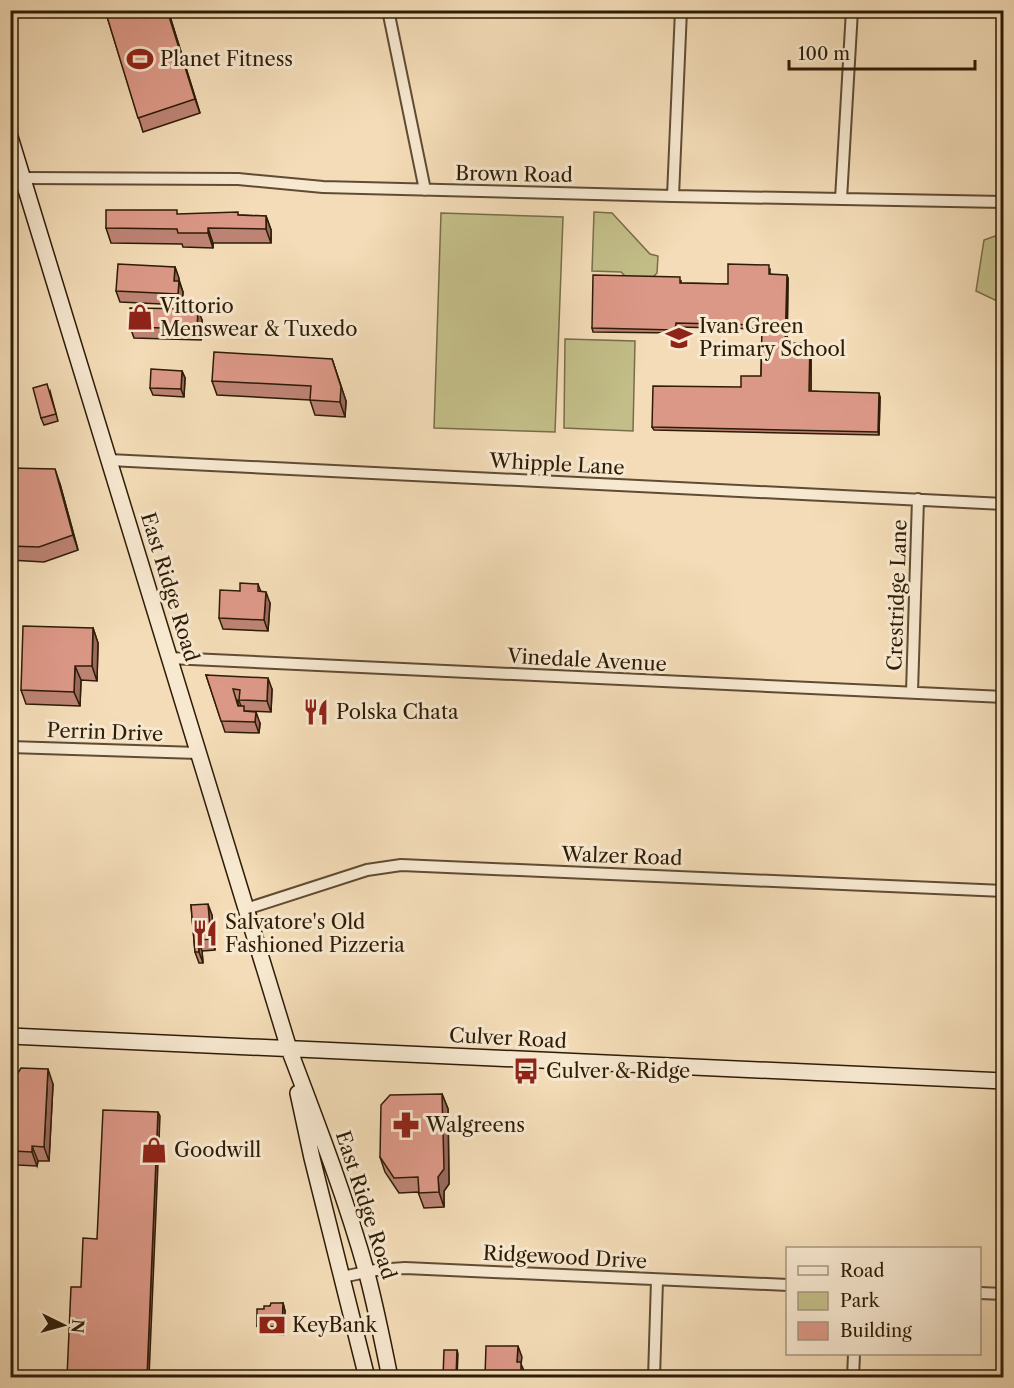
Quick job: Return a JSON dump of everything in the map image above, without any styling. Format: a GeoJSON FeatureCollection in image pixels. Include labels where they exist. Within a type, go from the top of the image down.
{"type":"FeatureCollection","features":[{"type":"Feature","properties":{"kind":"main road","name":"East Ridge Road"},"geometry":{"type":"LineString","coordinates":[[10,137],[288,1049],[312,1158],[367,1377]]}},
{"type":"Feature","properties":{"kind":"main road","name":"Culver Road"},"geometry":{"type":"LineString","coordinates":[[10,1036],[1004,1081]]}},
{"type":"Feature","properties":{"kind":"main road","name":"East Ridge Road"},"geometry":{"type":"LineString","coordinates":[[288,1049],[330,1155],[366,1272],[390,1377]]}},
{"type":"Feature","properties":{"kind":"street"},"geometry":{"type":"LineString","coordinates":[[388,10],[425,190]]}},
{"type":"Feature","properties":{"kind":"street"},"geometry":{"type":"LineString","coordinates":[[673,196],[681,10]]}},
{"type":"Feature","properties":{"kind":"street"},"geometry":{"type":"LineString","coordinates":[[841,199],[852,10]]}},
{"type":"Feature","properties":{"kind":"street","name":"Brown Road"},"geometry":{"type":"LineString","coordinates":[[23,178],[238,179],[323,187],[1004,202]]}},
{"type":"Feature","properties":{"kind":"street","name":"Whipple Lane"},"geometry":{"type":"LineString","coordinates":[[109,460],[1004,504]]}},
{"type":"Feature","properties":{"kind":"street","name":"Crestridge Lane"},"geometry":{"type":"LineString","coordinates":[[912,692],[918,500]]}},
{"type":"Feature","properties":{"kind":"street","name":"Vinedale Avenue"},"geometry":{"type":"LineString","coordinates":[[169,658],[1004,697]]}},
{"type":"Feature","properties":{"kind":"street","name":"Perrin Drive"},"geometry":{"type":"LineString","coordinates":[[10,747],[198,753]]}},
{"type":"Feature","properties":{"kind":"street","name":"Walzer Road"},"geometry":{"type":"LineString","coordinates":[[246,909],[367,870],[401,865],[1004,891]]}},
{"type":"Feature","properties":{"kind":"street","name":"Ridgewood Drive"},"geometry":{"type":"LineString","coordinates":[[342,1277],[394,1268],[786,1285]]}},
{"type":"Feature","properties":{"kind":"street"},"geometry":{"type":"LineString","coordinates":[[654,1377],[657,1280]]}},
{"type":"Feature","properties":{"kind":"street"},"geometry":{"type":"LineString","coordinates":[[981,1293],[1004,1294]]}},
{"type":"Feature","properties":{"kind":"street"},"geometry":{"type":"LineString","coordinates":[[853,1377],[854,1355]]}},
{"type":"Feature","properties":{"kind":"green space"},"geometry":{"type":"Polygon","coordinates":[[[594,212],[612,213],[650,254],[658,256],[657,273],[652,278],[626,277],[621,272],[592,271],[594,212]]]}},
{"type":"Feature","properties":{"kind":"green space"},"geometry":{"type":"Polygon","coordinates":[[[441,213],[563,217],[555,432],[434,428],[441,213]]]}},
{"type":"Feature","properties":{"kind":"green space"},"geometry":{"type":"Polygon","coordinates":[[[995,236],[1003,237],[1003,301],[995,300],[976,291],[984,240],[995,236]]]}},
{"type":"Feature","properties":{"kind":"green space"},"geometry":{"type":"Polygon","coordinates":[[[565,339],[635,341],[633,431],[564,428],[565,339]]]}},
{"type":"Feature","properties":{"kind":"building"},"geometry":{"type":"Polygon","coordinates":[[[105,10],[167,10],[195,99],[138,118],[105,10]]]}},
{"type":"Feature","properties":{"kind":"building"},"geometry":{"type":"Polygon","coordinates":[[[106,210],[177,210],[177,214],[238,212],[238,215],[266,216],[266,229],[208,228],[208,233],[178,233],[177,229],[106,228],[106,210]]]}},
{"type":"Feature","properties":{"kind":"building"},"geometry":{"type":"Polygon","coordinates":[[[118,264],[175,267],[174,281],[179,281],[178,294],[116,291],[118,264]]]}},
{"type":"Feature","properties":{"kind":"building","name":"Ivan Green Primary School"},"geometry":{"type":"Polygon","coordinates":[[[728,264],[769,265],[769,274],[787,275],[785,348],[792,343],[810,343],[809,391],[879,393],[878,432],[652,427],[653,386],[741,387],[741,376],[761,376],[762,325],[676,323],[675,330],[592,328],[593,275],[680,277],[680,283],[728,284],[728,264]]]}},
{"type":"Feature","properties":{"kind":"building"},"geometry":{"type":"Polygon","coordinates":[[[130,308],[198,309],[197,329],[130,327],[130,308]]]}},
{"type":"Feature","properties":{"kind":"building"},"geometry":{"type":"Polygon","coordinates":[[[214,352],[332,359],[341,387],[340,402],[310,400],[311,386],[212,381],[214,352]]]}},
{"type":"Feature","properties":{"kind":"building"},"geometry":{"type":"Polygon","coordinates":[[[151,369],[182,371],[181,389],[150,388],[151,369]]]}},
{"type":"Feature","properties":{"kind":"building"},"geometry":{"type":"Polygon","coordinates":[[[47,384],[56,414],[41,418],[33,388],[47,384]]]}},
{"type":"Feature","properties":{"kind":"building"},"geometry":{"type":"Polygon","coordinates":[[[10,468],[55,469],[73,535],[39,547],[10,546],[10,468]]]}},
{"type":"Feature","properties":{"kind":"building"},"geometry":{"type":"Polygon","coordinates":[[[240,583],[258,584],[258,591],[266,592],[264,620],[219,618],[220,590],[240,591],[240,583]]]}},
{"type":"Feature","properties":{"kind":"building"},"geometry":{"type":"Polygon","coordinates":[[[23,626],[93,628],[92,666],[75,666],[74,692],[21,690],[23,626]]]}},
{"type":"Feature","properties":{"kind":"building"},"geometry":{"type":"Polygon","coordinates":[[[206,675],[268,678],[267,701],[239,700],[240,690],[233,689],[238,706],[244,706],[244,711],[256,712],[255,722],[221,721],[206,675]]]}},
{"type":"Feature","properties":{"kind":"building"},"geometry":{"type":"Polygon","coordinates":[[[208,904],[211,939],[198,940],[199,952],[195,952],[191,905],[208,904]]]}},
{"type":"Feature","properties":{"kind":"building"},"geometry":{"type":"Polygon","coordinates":[[[21,1068],[48,1069],[44,1147],[32,1146],[32,1152],[12,1151],[13,1145],[10,1145],[10,1076],[16,1076],[21,1068]]]}},
{"type":"Feature","properties":{"kind":"building","name":"Walgreens"},"geometry":{"type":"Polygon","coordinates":[[[442,1094],[444,1169],[438,1177],[439,1192],[419,1193],[418,1177],[394,1178],[380,1157],[381,1105],[390,1095],[442,1094]]]}},
{"type":"Feature","properties":{"kind":"building"},"geometry":{"type":"Polygon","coordinates":[[[103,1110],[158,1112],[147,1377],[67,1377],[71,1287],[81,1287],[83,1238],[97,1239],[103,1110]]]}},
{"type":"Feature","properties":{"kind":"building"},"geometry":{"type":"Polygon","coordinates":[[[271,1303],[283,1303],[282,1327],[257,1326],[257,1309],[264,1309],[264,1306],[270,1306],[271,1303]]]}},
{"type":"Feature","properties":{"kind":"building"},"geometry":{"type":"Polygon","coordinates":[[[486,1346],[518,1346],[517,1362],[521,1362],[521,1377],[485,1377],[486,1346]]]}},
{"type":"Feature","properties":{"kind":"building"},"geometry":{"type":"Polygon","coordinates":[[[444,1350],[457,1350],[456,1377],[443,1377],[444,1350]]]}},
{"type":"Feature","properties":{"kind":"place","name":"Planet Fitness"},"geometry":{"type":"Point","coordinates":[140,59]}},
{"type":"Feature","properties":{"kind":"place","name":"Vittorio Menswear & Tuxedo"},"geometry":{"type":"Point","coordinates":[140,317]}},
{"type":"Feature","properties":{"kind":"place","name":"Ivan Green Primary School"},"geometry":{"type":"Point","coordinates":[679,338]}},
{"type":"Feature","properties":{"kind":"place","name":"Polska Chata"},"geometry":{"type":"Point","coordinates":[316,712]}},
{"type":"Feature","properties":{"kind":"place","name":"Salvatore's Old Fashioned Pizzeria"},"geometry":{"type":"Point","coordinates":[205,933]}},
{"type":"Feature","properties":{"kind":"place","name":"Culver & Ridge"},"geometry":{"type":"Point","coordinates":[526,1071]}},
{"type":"Feature","properties":{"kind":"place","name":"Walgreens"},"geometry":{"type":"Point","coordinates":[406,1125]}},
{"type":"Feature","properties":{"kind":"place","name":"Goodwill"},"geometry":{"type":"Point","coordinates":[154,1150]}},
{"type":"Feature","properties":{"kind":"place","name":"KeyBank"},"geometry":{"type":"Point","coordinates":[272,1325]}}]}
